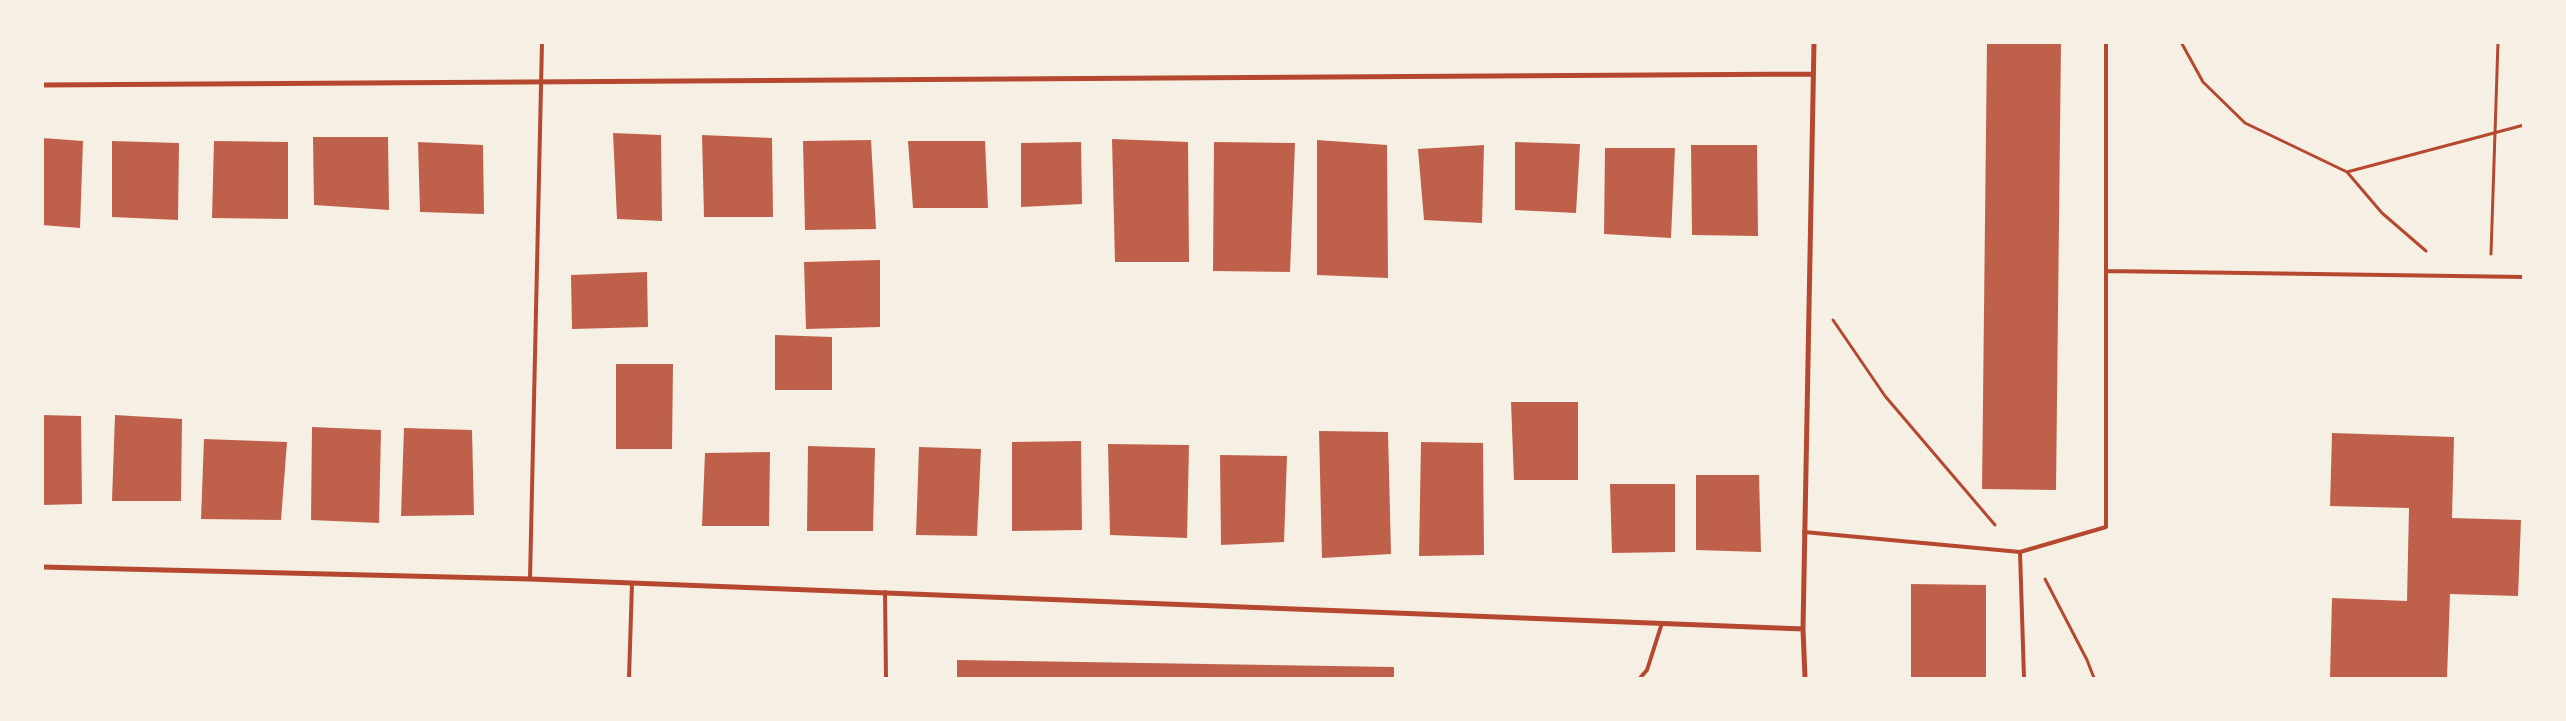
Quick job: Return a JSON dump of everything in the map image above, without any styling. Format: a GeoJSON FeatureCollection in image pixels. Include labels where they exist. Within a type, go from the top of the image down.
{"type":"FeatureCollection","features":[{"type":"Feature","properties":{"kind":"street"},"geometry":{"type":"LineString","coordinates":[[1805,678],[1803,629],[1804,532],[1814,42]]}},
{"type":"Feature","properties":{"kind":"street"},"geometry":{"type":"LineString","coordinates":[[42,85],[1812,74]]}},
{"type":"Feature","properties":{"kind":"street"},"geometry":{"type":"LineString","coordinates":[[42,567],[530,578],[1803,629]]}},
{"type":"Feature","properties":{"kind":"lane"},"geometry":{"type":"LineString","coordinates":[[530,578],[542,42]]}},
{"type":"Feature","properties":{"kind":"lane"},"geometry":{"type":"LineString","coordinates":[[1804,532],[2020,552],[2106,527],[2106,42]]}},
{"type":"Feature","properties":{"kind":"lane"},"geometry":{"type":"LineString","coordinates":[[2106,271],[2524,277]]}},
{"type":"Feature","properties":{"kind":"lane"},"geometry":{"type":"LineString","coordinates":[[2020,552],[2024,678]]}},
{"type":"Feature","properties":{"kind":"lane"},"geometry":{"type":"LineString","coordinates":[[629,678],[632,583]]}},
{"type":"Feature","properties":{"kind":"lane"},"geometry":{"type":"LineString","coordinates":[[885,592],[886,678]]}},
{"type":"Feature","properties":{"kind":"lane"},"geometry":{"type":"LineString","coordinates":[[1640,678],[1648,670],[1662,624]]}},
{"type":"Feature","properties":{"kind":"path"},"geometry":{"type":"LineString","coordinates":[[2181,42],[2203,82],[2245,123],[2347,172],[2382,212],[2455,277]]}},
{"type":"Feature","properties":{"kind":"path"},"geometry":{"type":"LineString","coordinates":[[2490,277],[2498,42]]}},
{"type":"Feature","properties":{"kind":"path"},"geometry":{"type":"LineString","coordinates":[[2347,172],[2524,125]]}},
{"type":"Feature","properties":{"kind":"path"},"geometry":{"type":"LineString","coordinates":[[1829,312],[1837,327],[1885,396],[1977,506],[2048,582],[2094,678]]}},
{"type":"Feature","properties":{"kind":"building"},"geometry":{"type":"Polygon","coordinates":[[[1987,42],[2061,42],[2056,490],[1982,489],[1987,42]]]}},
{"type":"Feature","properties":{"kind":"building"},"geometry":{"type":"Polygon","coordinates":[[[613,133],[661,135],[662,221],[617,219],[613,133]]]}},
{"type":"Feature","properties":{"kind":"building"},"geometry":{"type":"Polygon","coordinates":[[[702,135],[772,138],[773,217],[704,217],[702,135]]]}},
{"type":"Feature","properties":{"kind":"building"},"geometry":{"type":"Polygon","coordinates":[[[313,137],[388,137],[389,210],[314,205],[313,137]]]}},
{"type":"Feature","properties":{"kind":"building"},"geometry":{"type":"Polygon","coordinates":[[[42,138],[83,141],[80,228],[42,225],[42,138]]]}},
{"type":"Feature","properties":{"kind":"building"},"geometry":{"type":"Polygon","coordinates":[[[1112,139],[1188,142],[1189,262],[1115,262],[1112,139]]]}},
{"type":"Feature","properties":{"kind":"building"},"geometry":{"type":"Polygon","coordinates":[[[871,140],[876,229],[805,230],[803,141],[871,140]]]}},
{"type":"Feature","properties":{"kind":"building"},"geometry":{"type":"Polygon","coordinates":[[[1317,140],[1387,145],[1388,278],[1317,275],[1317,140]]]}},
{"type":"Feature","properties":{"kind":"building"},"geometry":{"type":"Polygon","coordinates":[[[112,141],[179,143],[178,220],[112,217],[112,141]]]}},
{"type":"Feature","properties":{"kind":"building"},"geometry":{"type":"Polygon","coordinates":[[[214,141],[288,142],[288,219],[212,218],[214,141]]]}},
{"type":"Feature","properties":{"kind":"building"},"geometry":{"type":"Polygon","coordinates":[[[908,141],[985,141],[988,208],[913,208],[908,141]]]}},
{"type":"Feature","properties":{"kind":"building"},"geometry":{"type":"Polygon","coordinates":[[[418,142],[483,145],[484,214],[420,212],[418,142]]]}},
{"type":"Feature","properties":{"kind":"building"},"geometry":{"type":"Polygon","coordinates":[[[1081,142],[1082,204],[1021,207],[1021,143],[1081,142]]]}},
{"type":"Feature","properties":{"kind":"building"},"geometry":{"type":"Polygon","coordinates":[[[1214,142],[1295,143],[1290,272],[1213,271],[1214,142]]]}},
{"type":"Feature","properties":{"kind":"building"},"geometry":{"type":"Polygon","coordinates":[[[1515,142],[1580,144],[1576,213],[1515,210],[1515,142]]]}},
{"type":"Feature","properties":{"kind":"building"},"geometry":{"type":"Polygon","coordinates":[[[1484,145],[1482,223],[1424,220],[1418,149],[1484,145]]]}},
{"type":"Feature","properties":{"kind":"building"},"geometry":{"type":"Polygon","coordinates":[[[1691,145],[1757,145],[1758,236],[1692,235],[1691,145]]]}},
{"type":"Feature","properties":{"kind":"building"},"geometry":{"type":"Polygon","coordinates":[[[1605,148],[1675,148],[1671,238],[1604,234],[1605,148]]]}},
{"type":"Feature","properties":{"kind":"building"},"geometry":{"type":"Polygon","coordinates":[[[880,260],[880,327],[806,329],[804,262],[880,260]]]}},
{"type":"Feature","properties":{"kind":"building"},"geometry":{"type":"Polygon","coordinates":[[[647,272],[648,327],[572,329],[571,275],[647,272]]]}},
{"type":"Feature","properties":{"kind":"building"},"geometry":{"type":"Polygon","coordinates":[[[775,335],[832,337],[832,390],[775,390],[775,335]]]}},
{"type":"Feature","properties":{"kind":"building"},"geometry":{"type":"Polygon","coordinates":[[[616,364],[673,364],[672,449],[616,449],[616,364]]]}},
{"type":"Feature","properties":{"kind":"building"},"geometry":{"type":"Polygon","coordinates":[[[1511,402],[1578,402],[1578,480],[1514,480],[1511,402]]]}},
{"type":"Feature","properties":{"kind":"building"},"geometry":{"type":"Polygon","coordinates":[[[42,415],[81,416],[82,504],[42,505],[42,415]]]}},
{"type":"Feature","properties":{"kind":"building"},"geometry":{"type":"Polygon","coordinates":[[[115,415],[182,419],[181,501],[112,501],[115,415]]]}},
{"type":"Feature","properties":{"kind":"building"},"geometry":{"type":"Polygon","coordinates":[[[312,427],[381,430],[379,523],[311,520],[312,427]]]}},
{"type":"Feature","properties":{"kind":"building"},"geometry":{"type":"Polygon","coordinates":[[[404,428],[472,430],[474,515],[401,516],[404,428]]]}},
{"type":"Feature","properties":{"kind":"building"},"geometry":{"type":"Polygon","coordinates":[[[1319,431],[1388,432],[1391,554],[1322,558],[1319,431]]]}},
{"type":"Feature","properties":{"kind":"building"},"geometry":{"type":"Polygon","coordinates":[[[2332,433],[2454,437],[2452,518],[2521,520],[2518,596],[2450,594],[2447,678],[2330,677],[2332,598],[2407,601],[2409,508],[2330,506],[2332,433]]]}},
{"type":"Feature","properties":{"kind":"building"},"geometry":{"type":"Polygon","coordinates":[[[204,439],[287,442],[281,520],[201,519],[204,439]]]}},
{"type":"Feature","properties":{"kind":"building"},"geometry":{"type":"Polygon","coordinates":[[[1081,441],[1082,530],[1012,531],[1012,442],[1081,441]]]}},
{"type":"Feature","properties":{"kind":"building"},"geometry":{"type":"Polygon","coordinates":[[[1421,442],[1483,443],[1484,555],[1419,556],[1421,442]]]}},
{"type":"Feature","properties":{"kind":"building"},"geometry":{"type":"Polygon","coordinates":[[[1108,444],[1189,445],[1187,538],[1110,535],[1108,444]]]}},
{"type":"Feature","properties":{"kind":"building"},"geometry":{"type":"Polygon","coordinates":[[[808,446],[875,448],[873,531],[807,531],[808,446]]]}},
{"type":"Feature","properties":{"kind":"building"},"geometry":{"type":"Polygon","coordinates":[[[919,447],[981,449],[977,536],[916,535],[919,447]]]}},
{"type":"Feature","properties":{"kind":"building"},"geometry":{"type":"Polygon","coordinates":[[[770,452],[769,526],[702,526],[705,453],[770,452]]]}},
{"type":"Feature","properties":{"kind":"building"},"geometry":{"type":"Polygon","coordinates":[[[1220,455],[1287,456],[1284,542],[1221,545],[1220,455]]]}},
{"type":"Feature","properties":{"kind":"building"},"geometry":{"type":"Polygon","coordinates":[[[1696,475],[1759,475],[1761,552],[1696,550],[1696,475]]]}},
{"type":"Feature","properties":{"kind":"building"},"geometry":{"type":"Polygon","coordinates":[[[1610,484],[1675,484],[1675,552],[1612,553],[1610,484]]]}},
{"type":"Feature","properties":{"kind":"building"},"geometry":{"type":"Polygon","coordinates":[[[1911,584],[1986,585],[1986,678],[1911,678],[1911,584]]]}},
{"type":"Feature","properties":{"kind":"building"},"geometry":{"type":"Polygon","coordinates":[[[957,660],[1394,667],[1394,678],[957,678],[957,660]]]}}]}
